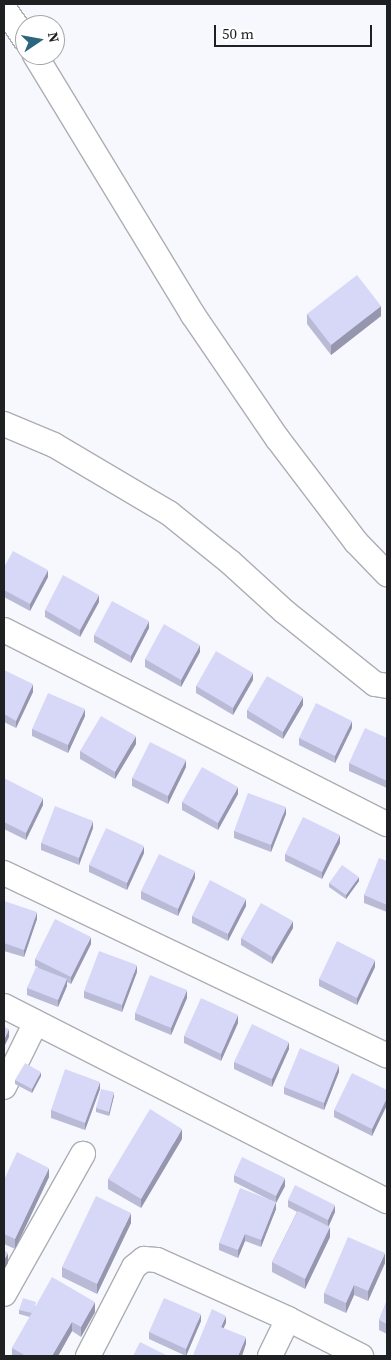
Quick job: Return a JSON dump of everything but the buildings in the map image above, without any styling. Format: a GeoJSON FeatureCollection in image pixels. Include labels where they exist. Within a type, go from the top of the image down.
{"type":"FeatureCollection","features":[{"type":"Feature","properties":{"kind":"street"},"geometry":{"type":"LineString","coordinates":[[4,8],[15,24]]}},
{"type":"Feature","properties":{"kind":"street"},"geometry":{"type":"LineString","coordinates":[[41,65],[198,323],[283,445],[356,542],[387,574]]}},
{"type":"Feature","properties":{"kind":"street"},"geometry":{"type":"LineString","coordinates":[[4,424],[54,445],[169,513],[230,562],[285,612],[376,684],[387,686]]}},
{"type":"Feature","properties":{"kind":"street"},"geometry":{"type":"LineString","coordinates":[[4,630],[387,824]]}},
{"type":"Feature","properties":{"kind":"street"},"geometry":{"type":"LineString","coordinates":[[4,873],[387,1056]]}},
{"type":"Feature","properties":{"kind":"street"},"geometry":{"type":"LineString","coordinates":[[4,1006],[387,1201]]}},
{"type":"Feature","properties":{"kind":"street"},"geometry":{"type":"LineString","coordinates":[[4,1087],[36,1022]]}},
{"type":"Feature","properties":{"kind":"street"},"geometry":{"type":"LineString","coordinates":[[4,1294],[83,1154]]}},
{"type":"Feature","properties":{"kind":"street"},"geometry":{"type":"LineString","coordinates":[[88,1356],[134,1268],[144,1259],[158,1260],[288,1319],[361,1356]]}},
{"type":"Feature","properties":{"kind":"street"},"geometry":{"type":"LineString","coordinates":[[270,1356],[288,1319]]}}]}
